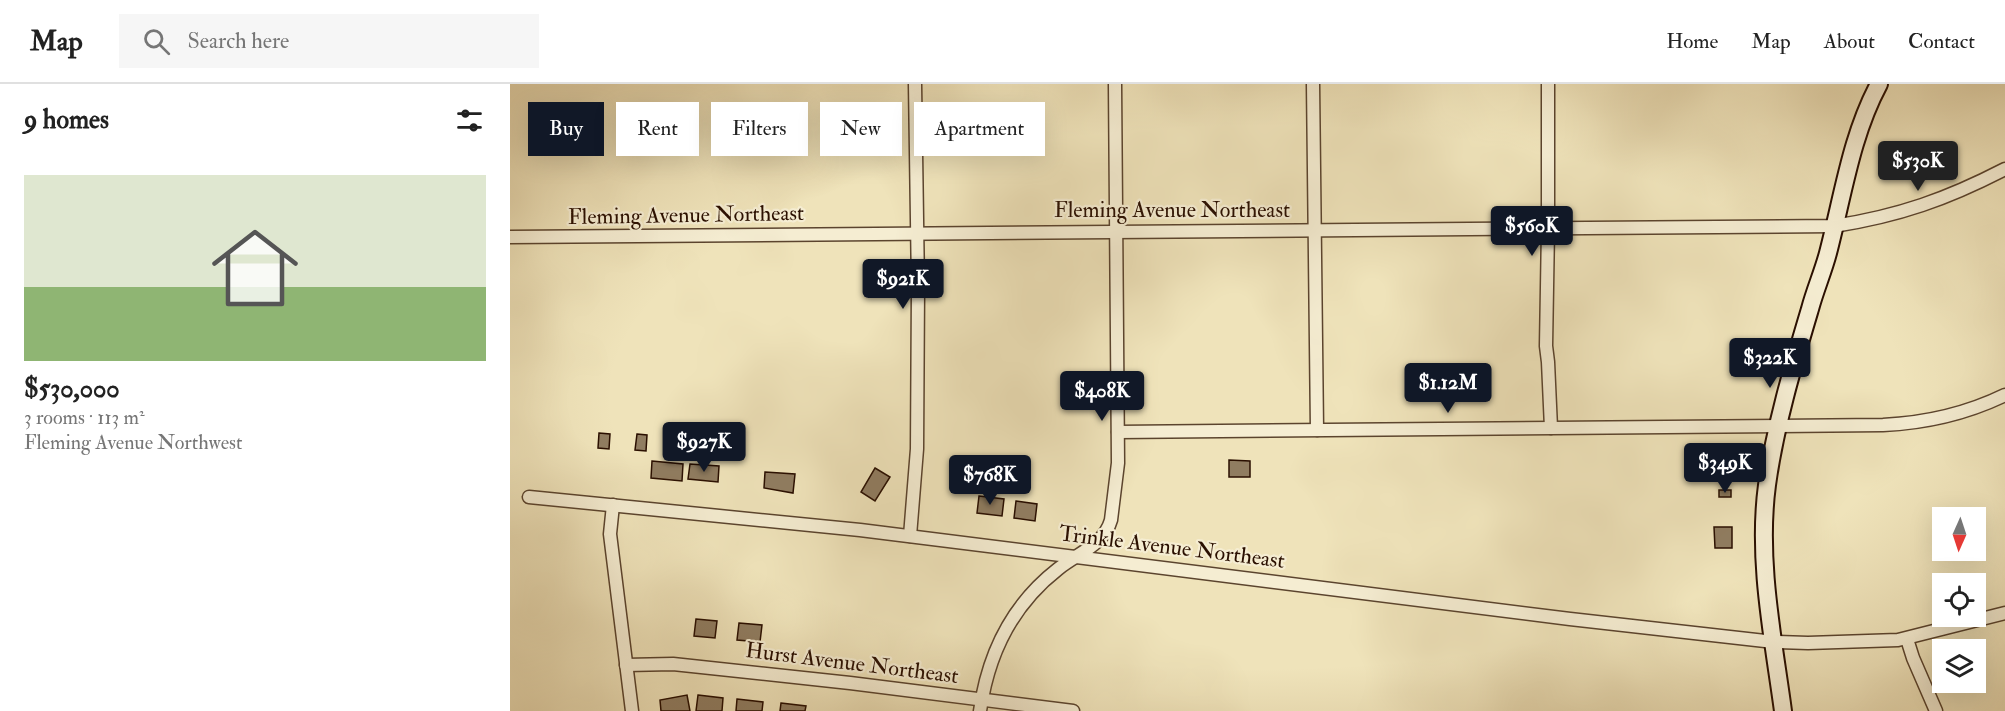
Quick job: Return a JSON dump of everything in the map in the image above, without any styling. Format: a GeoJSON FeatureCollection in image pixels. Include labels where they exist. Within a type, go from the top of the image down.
{"type":"FeatureCollection","features":[{"type":"Feature","properties":{"kind":"street"},"geometry":{"type":"LineString","coordinates":[[910,536],[917,449],[915,84]]}},
{"type":"Feature","properties":{"kind":"street"},"geometry":{"type":"LineString","coordinates":[[981,706],[994,654],[1012,617],[1056,570],[1099,542],[1109,528],[1116,489],[1118,432],[1115,84]]}},
{"type":"Feature","properties":{"kind":"street"},"geometry":{"type":"LineString","coordinates":[[1313,84],[1317,430]]}},
{"type":"Feature","properties":{"kind":"street"},"geometry":{"type":"LineString","coordinates":[[1548,84],[1546,346],[1551,428]]}},
{"type":"Feature","properties":{"kind":"street"},"geometry":{"type":"LineString","coordinates":[[1783,711],[1767,597],[1764,516],[1767,486],[1790,378],[1834,226],[1842,189],[1866,113],[1880,84]]}},
{"type":"Feature","properties":{"kind":"street","name":"Fleming Avenue Northeast"},"geometry":{"type":"LineString","coordinates":[[510,237],[1834,226],[1905,212],[1938,201],[2005,169]]}},
{"type":"Feature","properties":{"kind":"street"},"geometry":{"type":"LineString","coordinates":[[1118,432],[1905,424],[1934,420],[1971,410],[2005,395]]}},
{"type":"Feature","properties":{"kind":"street","name":"Trinkle Avenue Northeast"},"geometry":{"type":"LineString","coordinates":[[529,497],[910,536],[1570,619],[1774,642],[1907,639],[2005,613]]}},
{"type":"Feature","properties":{"kind":"street"},"geometry":{"type":"LineString","coordinates":[[613,505],[610,534],[632,711]]}},
{"type":"Feature","properties":{"kind":"street"},"geometry":{"type":"LineString","coordinates":[[1907,639],[1912,658],[1936,711]]}},
{"type":"Feature","properties":{"kind":"street","name":"Hurst Avenue Northeast"},"geometry":{"type":"LineString","coordinates":[[626,665],[673,664],[850,683],[981,706],[1073,711]]}},
{"type":"Feature","properties":{"kind":"building"},"geometry":{"type":"Polygon","coordinates":[[[599,433],[610,434],[609,449],[598,448],[599,433]]]}},
{"type":"Feature","properties":{"kind":"building"},"geometry":{"type":"Polygon","coordinates":[[[637,434],[647,435],[646,451],[635,450],[637,434]]]}},
{"type":"Feature","properties":{"kind":"building"},"geometry":{"type":"Polygon","coordinates":[[[1711,458],[1736,459],[1736,470],[1731,470],[1731,477],[1711,476],[1711,458]]]}},
{"type":"Feature","properties":{"kind":"building"},"geometry":{"type":"Polygon","coordinates":[[[1229,460],[1250,461],[1250,477],[1229,477],[1229,460]]]}},
{"type":"Feature","properties":{"kind":"building"},"geometry":{"type":"Polygon","coordinates":[[[652,461],[683,464],[682,481],[651,478],[652,461]]]}},
{"type":"Feature","properties":{"kind":"building"},"geometry":{"type":"Polygon","coordinates":[[[690,464],[719,466],[718,482],[688,479],[690,464]]]}},
{"type":"Feature","properties":{"kind":"building"},"geometry":{"type":"Polygon","coordinates":[[[875,468],[890,477],[875,501],[861,492],[875,468]]]}},
{"type":"Feature","properties":{"kind":"building"},"geometry":{"type":"Polygon","coordinates":[[[765,472],[795,474],[793,493],[764,488],[765,472]]]}},
{"type":"Feature","properties":{"kind":"building"},"geometry":{"type":"Polygon","coordinates":[[[982,476],[995,478],[993,493],[980,491],[982,476]]]}},
{"type":"Feature","properties":{"kind":"building"},"geometry":{"type":"Polygon","coordinates":[[[1719,490],[1731,490],[1731,497],[1719,497],[1719,490]]]}},
{"type":"Feature","properties":{"kind":"building"},"geometry":{"type":"Polygon","coordinates":[[[979,496],[1004,499],[1002,516],[977,513],[979,496]]]}},
{"type":"Feature","properties":{"kind":"building"},"geometry":{"type":"Polygon","coordinates":[[[1016,501],[1037,504],[1035,521],[1014,518],[1016,501]]]}},
{"type":"Feature","properties":{"kind":"building"},"geometry":{"type":"Polygon","coordinates":[[[1714,527],[1732,527],[1732,548],[1715,548],[1714,527]]]}},
{"type":"Feature","properties":{"kind":"building"},"geometry":{"type":"Polygon","coordinates":[[[696,619],[717,621],[715,638],[694,636],[696,619]]]}},
{"type":"Feature","properties":{"kind":"building"},"geometry":{"type":"Polygon","coordinates":[[[739,623],[762,625],[760,642],[737,640],[739,623]]]}},
{"type":"Feature","properties":{"kind":"building"},"geometry":{"type":"Polygon","coordinates":[[[687,695],[690,711],[661,711],[660,700],[687,695]]]}},
{"type":"Feature","properties":{"kind":"building"},"geometry":{"type":"Polygon","coordinates":[[[698,695],[723,698],[722,711],[696,711],[698,695]]]}},
{"type":"Feature","properties":{"kind":"building"},"geometry":{"type":"Polygon","coordinates":[[[737,699],[763,702],[762,711],[736,711],[737,699]]]}},
{"type":"Feature","properties":{"kind":"building"},"geometry":{"type":"Polygon","coordinates":[[[781,703],[806,706],[805,711],[780,711],[781,703]]]}}]}
